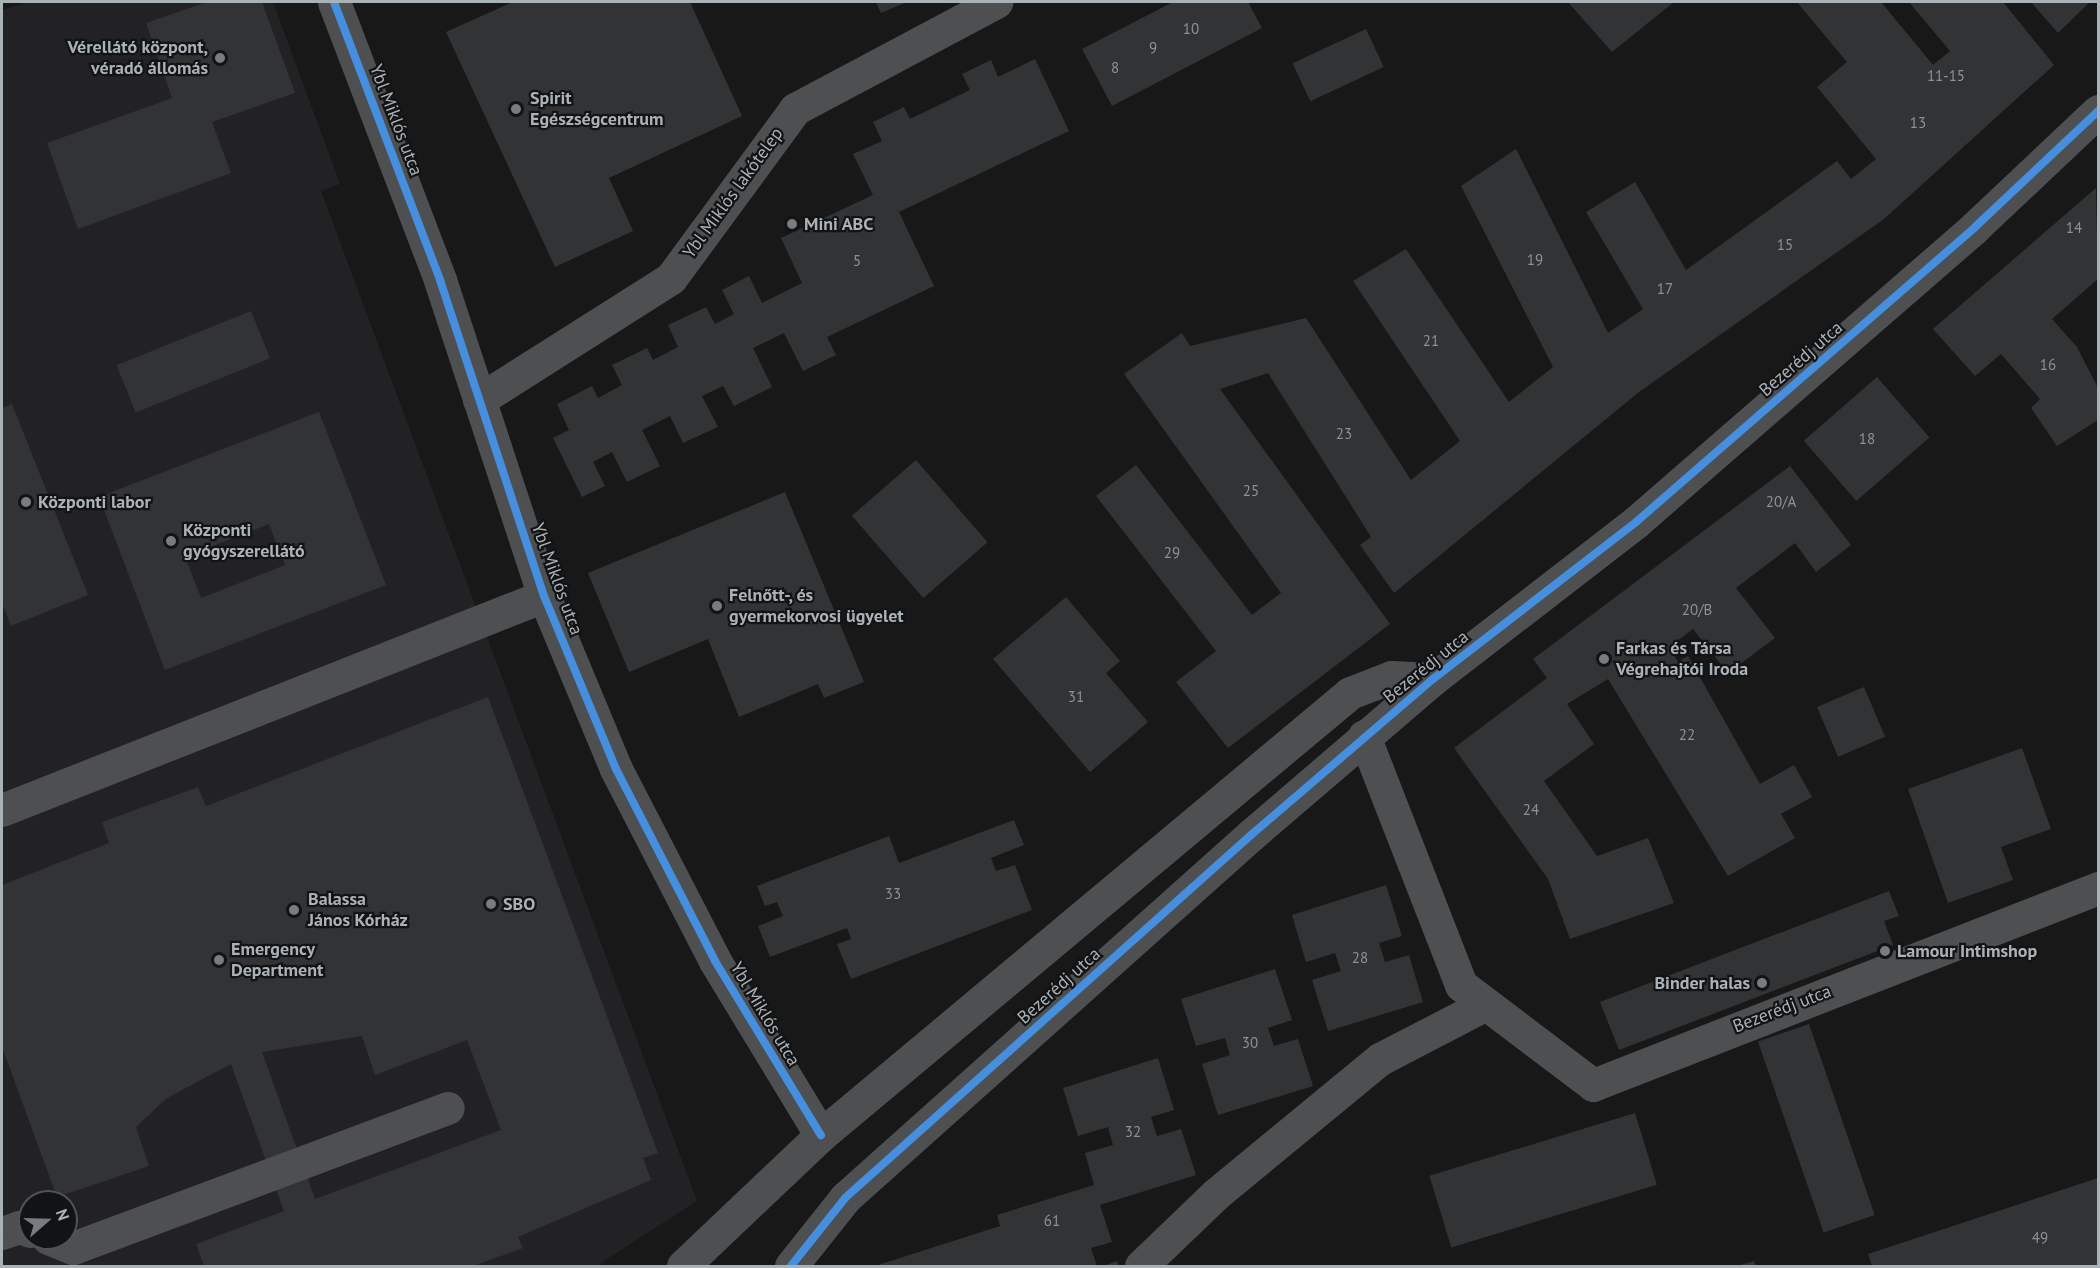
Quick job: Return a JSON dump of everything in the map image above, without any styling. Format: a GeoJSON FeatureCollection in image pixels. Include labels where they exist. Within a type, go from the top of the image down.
{"type":"FeatureCollection","features":[{"type":"Feature","properties":{"kind":"street","name":"Ybl Miklós utca"},"geometry":{"type":"LineString","coordinates":[[334,2],[440,280],[544,596],[616,769],[704,940],[821,1135]]}},
{"type":"Feature","properties":{"kind":"street","name":"Ybl Miklós lakótelep"},"geometry":{"type":"LineString","coordinates":[[479,400],[671,278],[795,109],[996,2]]}},
{"type":"Feature","properties":{"kind":"street","name":"Bezerédj utca"},"geometry":{"type":"LineString","coordinates":[[791,1266],[845,1198],[1364,736],[1433,679],[1636,522],[1975,227],[2098,111]]}},
{"type":"Feature","properties":{"kind":"street"},"geometry":{"type":"LineString","coordinates":[[2,810],[544,596]]}},
{"type":"Feature","properties":{"kind":"street","name":"Bezerédj utca"},"geometry":{"type":"LineString","coordinates":[[683,1266],[821,1135],[1350,693],[1391,677],[1433,679]]}},
{"type":"Feature","properties":{"kind":"street","name":"Bezerédj utca"},"geometry":{"type":"LineString","coordinates":[[1364,736],[1461,986],[1593,1085],[2098,888]]}},
{"type":"Feature","properties":{"kind":"street"},"geometry":{"type":"LineString","coordinates":[[1141,1266],[1216,1194],[1380,1059],[1484,1005]]}},
{"type":"Feature","properties":{"kind":"street"},"geometry":{"type":"LineString","coordinates":[[78,1246],[448,1107]]}},
{"type":"Feature","properties":{"kind":"street"},"geometry":{"type":"LineString","coordinates":[[2,1233],[18,1227]]}},
{"type":"Feature","properties":{"kind":"shaded area","name":"Balassa János Kórház"},"geometry":{"type":"Polygon","coordinates":[[[29,2],[273,2],[340,184],[321,191],[697,1201],[596,1266],[2,1266],[2,10],[29,2]]]}},
{"type":"Feature","properties":{"kind":"building"},"geometry":{"type":"Polygon","coordinates":[[[207,2],[262,2],[295,93],[212,122],[231,173],[78,229],[47,143],[172,98],[146,23],[207,2]]]}},
{"type":"Feature","properties":{"kind":"building"},"geometry":{"type":"Polygon","coordinates":[[[513,2],[690,2],[742,116],[609,178],[633,231],[555,267],[446,32],[513,2]]]}},
{"type":"Feature","properties":{"kind":"building"},"geometry":{"type":"Polygon","coordinates":[[[876,2],[907,2],[881,13],[876,2]]]}},
{"type":"Feature","properties":{"kind":"building"},"geometry":{"type":"Polygon","coordinates":[[[1173,2],[1248,2],[1262,28],[1112,106],[1082,49],[1173,2]]]}},
{"type":"Feature","properties":{"kind":"building"},"geometry":{"type":"Polygon","coordinates":[[[1568,2],[1674,2],[1612,52],[1568,2]]]}},
{"type":"Feature","properties":{"kind":"building"},"geometry":{"type":"Polygon","coordinates":[[[1797,2],[1881,2],[1933,65],[1950,51],[1909,2],[2003,2],[2054,65],[1884,219],[1639,392],[1394,593],[1360,545],[1371,537],[1268,373],[1220,389],[1390,624],[1228,748],[1176,682],[1216,651],[1096,496],[1136,465],[1252,615],[1281,593],[1124,374],[1182,333],[1190,346],[1306,318],[1411,480],[1460,441],[1353,281],[1406,249],[1509,402],[1553,367],[1461,186],[1516,149],[1608,333],[1643,309],[1586,212],[1635,182],[1686,270],[1837,161],[1851,179],[1876,159],[1817,87],[1847,62],[1797,2]]]}},
{"type":"Feature","properties":{"kind":"building"},"geometry":{"type":"Polygon","coordinates":[[[2031,2],[2090,2],[2058,33],[2031,2]]]}},
{"type":"Feature","properties":{"kind":"building"},"geometry":{"type":"Polygon","coordinates":[[[1366,29],[1384,67],[1310,101],[1293,63],[1366,29]]]}},
{"type":"Feature","properties":{"kind":"building"},"geometry":{"type":"Polygon","coordinates":[[[1035,59],[1069,131],[899,212],[934,286],[827,337],[836,355],[803,371],[784,333],[753,348],[772,387],[734,406],[723,386],[702,396],[718,427],[683,443],[670,416],[642,430],[660,466],[627,482],[612,452],[593,462],[605,486],[582,497],[553,438],[569,430],[557,404],[592,386],[598,398],[622,385],[612,365],[647,348],[653,360],[678,347],[668,325],[706,307],[715,324],[734,314],[722,290],[749,276],[762,303],[802,283],[781,238],[873,195],[853,154],[882,141],[873,122],[904,107],[910,119],[970,90],[962,74],[991,60],[998,77],[1035,59]]]}},
{"type":"Feature","properties":{"kind":"building"},"geometry":{"type":"Polygon","coordinates":[[[2096,188],[2098,279],[2052,319],[2077,347],[2098,388],[2098,420],[2057,446],[2031,408],[2040,399],[2001,354],[1975,376],[1933,329],[2096,188]]]}},
{"type":"Feature","properties":{"kind":"building"},"geometry":{"type":"Polygon","coordinates":[[[251,311],[270,358],[136,413],[117,365],[251,311]]]}},
{"type":"Feature","properties":{"kind":"building"},"geometry":{"type":"Polygon","coordinates":[[[1877,377],[1929,437],[1856,501],[1804,441],[1877,377]]]}},
{"type":"Feature","properties":{"kind":"building","name":"Központi labor"},"geometry":{"type":"Polygon","coordinates":[[[12,404],[88,595],[11,626],[2,603],[2,408],[12,404]]]}},
{"type":"Feature","properties":{"kind":"building","name":"Központi gyógyszerellátó"},"geometry":{"type":"Polygon","coordinates":[[[319,412],[386,585],[165,670],[99,497],[319,412]],[[269,524],[185,557],[201,598],[285,565],[269,524]]]}},
{"type":"Feature","properties":{"kind":"building"},"geometry":{"type":"Polygon","coordinates":[[[916,460],[988,542],[923,598],[852,516],[916,460]]]}},
{"type":"Feature","properties":{"kind":"building"},"geometry":{"type":"Polygon","coordinates":[[[1790,466],[1851,545],[1816,572],[1795,543],[1736,588],[1775,638],[1728,673],[1693,629],[1669,647],[1678,662],[1688,656],[1760,784],[1794,765],[1812,797],[1781,814],[1795,838],[1728,876],[1608,679],[1567,704],[1594,744],[1544,781],[1597,856],[1648,838],[1674,903],[1570,939],[1548,879],[1454,748],[1547,678],[1533,659],[1790,466]]]}},
{"type":"Feature","properties":{"kind":"building","name":"Felnőtt-, és gyermekorvosi ügyelet"},"geometry":{"type":"Polygon","coordinates":[[[785,492],[864,682],[824,698],[818,684],[739,717],[708,639],[629,672],[588,573],[785,492]]]}},
{"type":"Feature","properties":{"kind":"building"},"geometry":{"type":"Polygon","coordinates":[[[1066,597],[1120,661],[1106,673],[1148,722],[1090,772],[993,659],[1066,597]]]}},
{"type":"Feature","properties":{"kind":"building"},"geometry":{"type":"Polygon","coordinates":[[[1864,687],[1885,737],[1838,757],[1817,707],[1864,687]]]}},
{"type":"Feature","properties":{"kind":"building"},"geometry":{"type":"Polygon","coordinates":[[[488,697],[658,1153],[643,1158],[651,1180],[518,1237],[523,1248],[473,1266],[204,1266],[196,1244],[284,1211],[231,1064],[167,1098],[136,1127],[149,1166],[78,1190],[54,1190],[2,1047],[2,885],[109,843],[102,822],[198,787],[206,806],[488,697]],[[362,1036],[262,1052],[315,1199],[501,1130],[467,1040],[375,1075],[362,1036]]]}},
{"type":"Feature","properties":{"kind":"building"},"geometry":{"type":"Polygon","coordinates":[[[2022,748],[2051,829],[2001,847],[2013,880],[1948,903],[1908,789],[2022,748]]]}},
{"type":"Feature","properties":{"kind":"building"},"geometry":{"type":"Polygon","coordinates":[[[1014,820],[1024,845],[991,858],[996,871],[1015,865],[1032,910],[851,979],[837,944],[851,939],[847,928],[770,957],[758,926],[783,916],[777,902],[765,906],[757,886],[889,836],[899,863],[1014,820]]]}},
{"type":"Feature","properties":{"kind":"building"},"geometry":{"type":"Polygon","coordinates":[[[1386,885],[1402,936],[1379,943],[1385,962],[1409,955],[1423,1002],[1328,1031],[1312,980],[1341,971],[1335,953],[1306,962],[1292,915],[1386,885]]]}},
{"type":"Feature","properties":{"kind":"building"},"geometry":{"type":"Polygon","coordinates":[[[1889,891],[1899,916],[1884,921],[1893,945],[1619,1050],[1600,1002],[1889,891]]]}},
{"type":"Feature","properties":{"kind":"building"},"geometry":{"type":"Polygon","coordinates":[[[1275,969],[1292,1020],[1268,1028],[1274,1046],[1298,1039],[1313,1086],[1218,1115],[1202,1064],[1230,1055],[1225,1038],[1196,1046],[1181,999],[1275,969]]]}},
{"type":"Feature","properties":{"kind":"building"},"geometry":{"type":"Polygon","coordinates":[[[1809,1024],[1875,1215],[1824,1233],[1758,1042],[1809,1024]]]}},
{"type":"Feature","properties":{"kind":"building"},"geometry":{"type":"Polygon","coordinates":[[[1158,1058],[1174,1110],[1151,1117],[1157,1136],[1181,1129],[1196,1175],[1100,1205],[1112,1242],[1091,1248],[1097,1266],[875,1266],[1000,1226],[997,1215],[1094,1185],[1085,1153],[1113,1145],[1108,1127],[1078,1136],[1063,1088],[1158,1058]]]}},
{"type":"Feature","properties":{"kind":"building"},"geometry":{"type":"Polygon","coordinates":[[[1635,1113],[1657,1185],[1451,1248],[1429,1176],[1635,1113]]]}},
{"type":"Feature","properties":{"kind":"building"},"geometry":{"type":"Polygon","coordinates":[[[2098,1178],[2098,1266],[1872,1266],[1868,1254],[2098,1178]]]}},
{"type":"Feature","properties":{"kind":"building"},"geometry":{"type":"Polygon","coordinates":[[[1117,1261],[1119,1266],[1103,1266],[1117,1261]]]}},
{"type":"Feature","properties":{"kind":"building"},"geometry":{"type":"Polygon","coordinates":[[[1754,1261],[1756,1266],[1737,1266],[1754,1261]]]}},
{"type":"Feature","properties":{"kind":"cycle path"},"geometry":{"type":"LineString","coordinates":[[334,2],[440,280],[544,596],[616,769],[715,961],[821,1135]]}},
{"type":"Feature","properties":{"kind":"cycle path"},"geometry":{"type":"LineString","coordinates":[[791,1266],[845,1198],[1251,835],[1433,679],[1636,522],[1975,227],[2098,111]]}},
{"type":"Feature","properties":{"kind":"place","name":"Vérellátó központ, véradó állomás"},"geometry":{"type":"Point","coordinates":[220,58]}},
{"type":"Feature","properties":{"kind":"place","name":"Spirit Egészségcentrum"},"geometry":{"type":"Point","coordinates":[516,109]}},
{"type":"Feature","properties":{"kind":"place","name":"Mini ABC"},"geometry":{"type":"Point","coordinates":[792,224]}},
{"type":"Feature","properties":{"kind":"place","name":"Központi labor"},"geometry":{"type":"Point","coordinates":[26,502]}},
{"type":"Feature","properties":{"kind":"place","name":"Központi gyógyszerellátó"},"geometry":{"type":"Point","coordinates":[171,541]}},
{"type":"Feature","properties":{"kind":"place","name":"Felnőtt-, és gyermekorvosi ügyelet"},"geometry":{"type":"Point","coordinates":[717,606]}},
{"type":"Feature","properties":{"kind":"place","name":"Farkas és Társa Végrehajtói Iroda"},"geometry":{"type":"Point","coordinates":[1604,659]}},
{"type":"Feature","properties":{"kind":"place","name":"SBO"},"geometry":{"type":"Point","coordinates":[491,904]}},
{"type":"Feature","properties":{"kind":"place","name":"Balassa János Kórház"},"geometry":{"type":"Point","coordinates":[294,910]}},
{"type":"Feature","properties":{"kind":"place","name":"Lamour Intimshop"},"geometry":{"type":"Point","coordinates":[1885,951]}},
{"type":"Feature","properties":{"kind":"place","name":"Emergency Department"},"geometry":{"type":"Point","coordinates":[219,960]}},
{"type":"Feature","properties":{"kind":"place","name":"Binder halas"},"geometry":{"type":"Point","coordinates":[1762,983]}}]}
